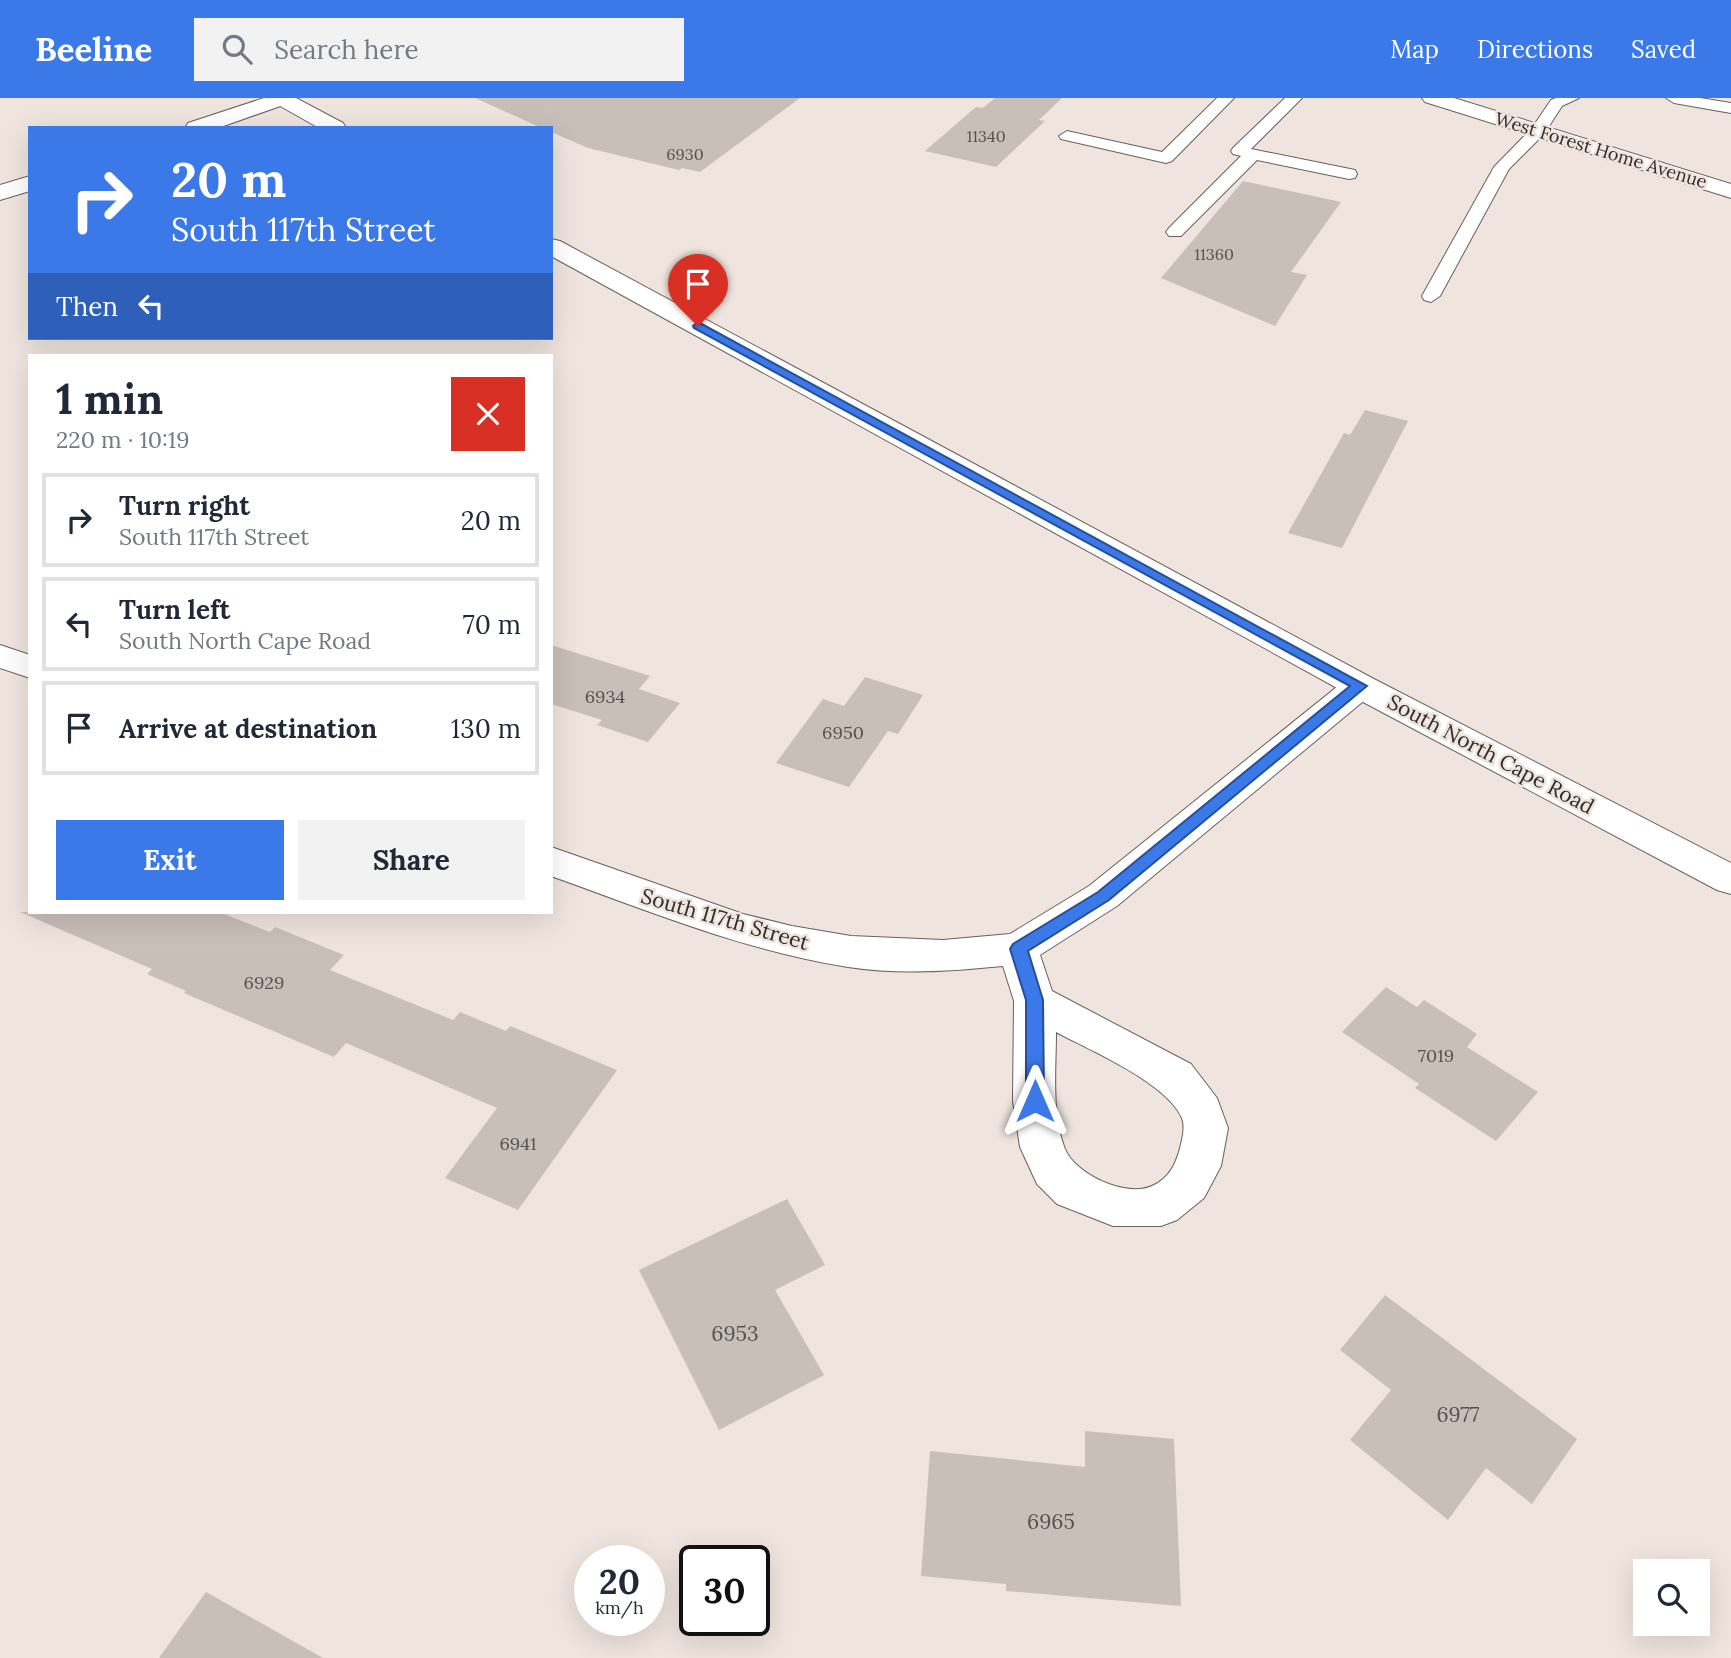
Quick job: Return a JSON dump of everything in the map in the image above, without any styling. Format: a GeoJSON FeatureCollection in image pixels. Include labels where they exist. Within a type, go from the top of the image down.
{"type":"FeatureCollection","features":[{"type":"Feature","properties":{"kind":"street","name":"West Forest Home Avenue"},"geometry":{"type":"LineString","coordinates":[[1432,98],[1731,191]]}},
{"type":"Feature","properties":{"kind":"street"},"geometry":{"type":"LineString","coordinates":[[202,126],[281,99],[331,126]]}},
{"type":"Feature","properties":{"kind":"street"},"geometry":{"type":"LineString","coordinates":[[0,193],[28,184]]}},
{"type":"Feature","properties":{"kind":"street","name":"South North Cape Road"},"geometry":{"type":"LineString","coordinates":[[553,247],[1360,686],[1731,880]]}},
{"type":"Feature","properties":{"kind":"street"},"geometry":{"type":"LineString","coordinates":[[0,656],[28,666]]}},
{"type":"Feature","properties":{"kind":"street","name":"South 117th Street"},"geometry":{"type":"LineString","coordinates":[[553,862],[727,924],[792,942],[851,952],[943,956],[1018,949],[1103,896],[1360,686]]}},
{"type":"Feature","properties":{"kind":"street"},"geometry":{"type":"LineString","coordinates":[[1018,949],[1035,1000],[1035,1101],[1042,1147],[1054,1170],[1073,1190],[1113,1206],[1136,1209],[1161,1206],[1188,1184],[1199,1166],[1206,1128],[1202,1111],[1176,1077],[1035,1000]]}},
{"type":"Feature","properties":{"kind":"lane"},"geometry":{"type":"LineString","coordinates":[[1067,136],[1166,159],[1226,98]]}},
{"type":"Feature","properties":{"kind":"lane"},"geometry":{"type":"LineString","coordinates":[[1294,98],[1239,151],[1349,174]]}},
{"type":"Feature","properties":{"kind":"lane"},"geometry":{"type":"LineString","coordinates":[[1431,296],[1502,167],[1538,131],[1556,103],[1571,98]]}},
{"type":"Feature","properties":{"kind":"lane"},"geometry":{"type":"LineString","coordinates":[[1674,98],[1731,108]]}},
{"type":"Feature","properties":{"kind":"lane"},"geometry":{"type":"LineString","coordinates":[[1175,232],[1253,154]]}},
{"type":"Feature","properties":{"kind":"building"},"geometry":{"type":"Polygon","coordinates":[[[475,98],[800,98],[700,172],[682,168],[679,170],[588,148],[553,133],[553,126],[538,126],[475,98]]]}},
{"type":"Feature","properties":{"kind":"building"},"geometry":{"type":"Polygon","coordinates":[[[995,98],[1062,98],[1039,120],[1045,121],[996,167],[925,151],[976,107],[983,108],[995,98]]]}},
{"type":"Feature","properties":{"kind":"building"},"geometry":{"type":"Polygon","coordinates":[[[1243,181],[1341,202],[1291,272],[1307,275],[1275,326],[1161,278],[1243,181]]]}},
{"type":"Feature","properties":{"kind":"building"},"geometry":{"type":"Polygon","coordinates":[[[1365,410],[1408,421],[1342,548],[1288,533],[1344,433],[1350,435],[1365,410]]]}},
{"type":"Feature","properties":{"kind":"building"},"geometry":{"type":"Polygon","coordinates":[[[553,646],[650,676],[639,689],[680,703],[648,742],[597,725],[602,720],[553,705],[553,646]]]}},
{"type":"Feature","properties":{"kind":"building"},"geometry":{"type":"Polygon","coordinates":[[[865,677],[923,695],[898,734],[888,731],[849,787],[776,763],[823,699],[844,706],[865,677]]]}},
{"type":"Feature","properties":{"kind":"building"},"geometry":{"type":"Polygon","coordinates":[[[20,912],[224,914],[270,932],[275,927],[344,955],[330,970],[453,1020],[460,1012],[506,1031],[510,1026],[617,1070],[518,1210],[445,1178],[497,1108],[346,1043],[334,1057],[184,993],[186,991],[147,974],[152,969],[20,912]]]}},
{"type":"Feature","properties":{"kind":"building"},"geometry":{"type":"Polygon","coordinates":[[[1386,987],[1417,1007],[1424,1000],[1477,1034],[1467,1047],[1538,1092],[1496,1141],[1415,1088],[1419,1084],[1342,1032],[1386,987]]]}},
{"type":"Feature","properties":{"kind":"building"},"geometry":{"type":"Polygon","coordinates":[[[787,1199],[825,1265],[775,1290],[824,1375],[719,1430],[639,1270],[787,1199]]]}},
{"type":"Feature","properties":{"kind":"building"},"geometry":{"type":"Polygon","coordinates":[[[1385,1295],[1577,1439],[1532,1504],[1486,1468],[1448,1520],[1350,1440],[1391,1390],[1340,1350],[1385,1295]]]}},
{"type":"Feature","properties":{"kind":"building"},"geometry":{"type":"Polygon","coordinates":[[[1085,1431],[1174,1439],[1181,1606],[1006,1591],[1006,1584],[921,1576],[930,1451],[1085,1467],[1085,1431]]]}},
{"type":"Feature","properties":{"kind":"building"},"geometry":{"type":"Polygon","coordinates":[[[206,1592],[323,1658],[159,1658],[206,1592]]]}},
{"type":"Feature","properties":{"kind":"route"},"geometry":{"type":"LineString","coordinates":[[698,326],[1360,686],[1103,896],[1018,949],[1035,1000],[1035,1101]]}}]}
